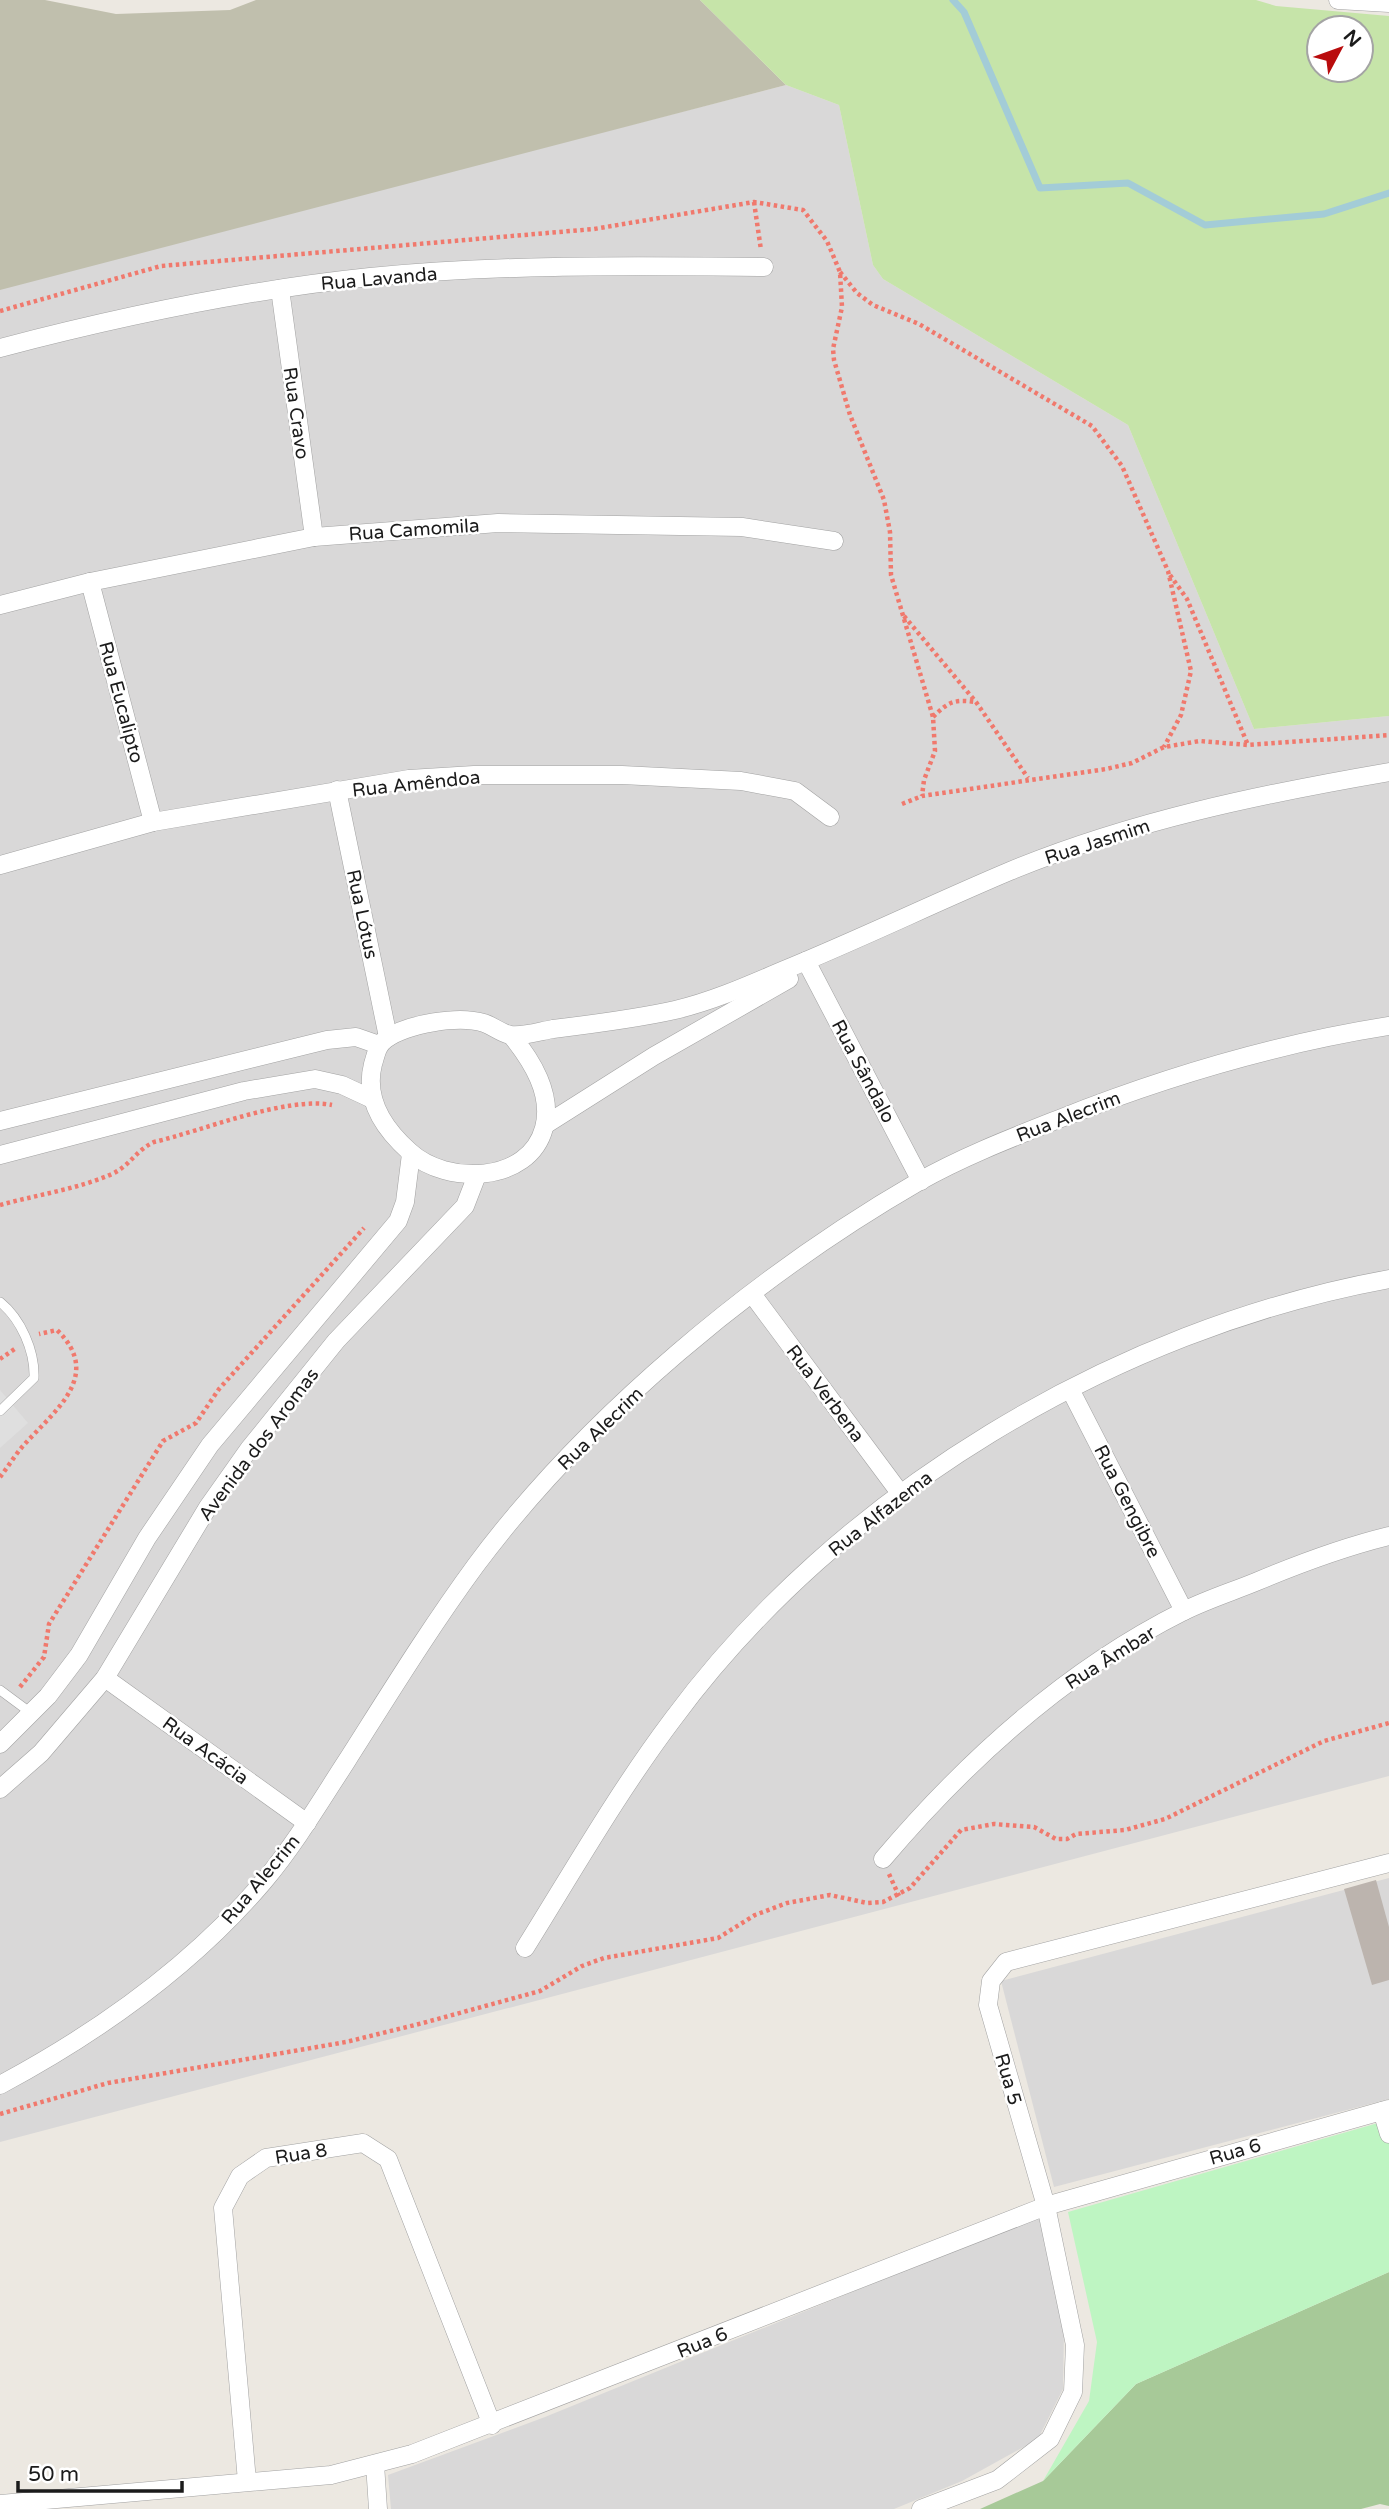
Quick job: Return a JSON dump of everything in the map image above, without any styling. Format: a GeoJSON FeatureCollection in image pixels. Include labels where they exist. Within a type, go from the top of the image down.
{"type":"FeatureCollection","features":[{"type":"Feature","properties":{"kind":"street"},"geometry":{"type":"LineString","coordinates":[[1338,0],[1389,3]]}},
{"type":"Feature","properties":{"kind":"street","name":"Rua Lavanda"},"geometry":{"type":"LineString","coordinates":[[0,348],[124,316],[280,289],[371,277],[505,268],[764,267]]}},
{"type":"Feature","properties":{"kind":"street","name":"Rua Cravo"},"geometry":{"type":"LineString","coordinates":[[280,289],[314,537]]}},
{"type":"Feature","properties":{"kind":"street","name":"Rua Camomila"},"geometry":{"type":"LineString","coordinates":[[0,605],[90,582],[314,537],[498,523],[605,523],[742,527],[834,541]]}},
{"type":"Feature","properties":{"kind":"street","name":"Rua Eucalipto"},"geometry":{"type":"LineString","coordinates":[[90,582],[153,822]]}},
{"type":"Feature","properties":{"kind":"street","name":"Rua Jasmim"},"geometry":{"type":"LineString","coordinates":[[812,962],[917,910],[1092,841],[1168,818],[1300,787],[1389,772]]}},
{"type":"Feature","properties":{"kind":"street","name":"Rua Amêndoa"},"geometry":{"type":"LineString","coordinates":[[0,864],[153,822],[409,779],[474,775],[622,775],[741,781],[795,791],[830,817]]}},
{"type":"Feature","properties":{"kind":"street","name":"Rua Lótus"},"geometry":{"type":"LineString","coordinates":[[337,790],[383,1041]]}},
{"type":"Feature","properties":{"kind":"street"},"geometry":{"type":"LineString","coordinates":[[0,1121],[327,1040],[356,1037],[383,1041],[437,1021],[481,1022],[512,1035],[678,1010],[718,998],[812,962]]}},
{"type":"Feature","properties":{"kind":"street"},"geometry":{"type":"LineString","coordinates":[[545,1125],[812,962]]}},
{"type":"Feature","properties":{"kind":"street","name":"Rua Sândalo"},"geometry":{"type":"LineString","coordinates":[[812,962],[921,1181]]}},
{"type":"Feature","properties":{"kind":"street","name":"Rua Alecrim"},"geometry":{"type":"LineString","coordinates":[[0,2085],[83,2036],[211,1938],[265,1880],[307,1823],[437,1620],[479,1561],[534,1494],[594,1430],[752,1294],[835,1235],[921,1181],[1017,1135],[1191,1070],[1389,1026]]}},
{"type":"Feature","properties":{"kind":"street"},"geometry":{"type":"LineString","coordinates":[[0,1155],[244,1091],[315,1079],[342,1085],[370,1098],[411,1154],[431,1167],[453,1174],[477,1175],[500,1170],[521,1159],[538,1142],[545,1125],[545,1096],[538,1076],[512,1035]]}},
{"type":"Feature","properties":{"kind":"street"},"geometry":{"type":"LineString","coordinates":[[370,1098],[371,1074],[383,1041]]}},
{"type":"Feature","properties":{"kind":"street","name":"Avenida dos Aromas"},"geometry":{"type":"LineString","coordinates":[[0,1744],[31,1713],[79,1655],[147,1538],[210,1445],[398,1221],[405,1202],[411,1154]]}},
{"type":"Feature","properties":{"kind":"street","name":"Avenida dos Aromas"},"geometry":{"type":"LineString","coordinates":[[0,1788],[41,1753],[105,1678],[208,1507],[249,1449],[336,1342],[465,1206],[477,1175]]}},
{"type":"Feature","properties":{"kind":"street","name":"Rua Alfazema"},"geometry":{"type":"LineString","coordinates":[[525,1948],[616,1800],[674,1717],[773,1604],[900,1493],[990,1434],[1141,1356],[1264,1309],[1389,1279]]}},
{"type":"Feature","properties":{"kind":"street","name":"Rua Verbena"},"geometry":{"type":"LineString","coordinates":[[752,1294],[900,1493]]}},
{"type":"Feature","properties":{"kind":"street","name":"Rua Gengibre"},"geometry":{"type":"LineString","coordinates":[[1071,1391],[1184,1611]]}},
{"type":"Feature","properties":{"kind":"street","name":"Rua Âmbar"},"geometry":{"type":"LineString","coordinates":[[883,1860],[972,1761],[1070,1681],[1184,1611],[1306,1561],[1389,1536]]}},
{"type":"Feature","properties":{"kind":"street","name":"Rua Acácia"},"geometry":{"type":"LineString","coordinates":[[105,1678],[307,1823]]}},
{"type":"Feature","properties":{"kind":"street","name":"Rua 5"},"geometry":{"type":"LineString","coordinates":[[921,2509],[997,2480],[1050,2439],[1073,2392],[1075,2345],[1046,2206],[988,2005],[991,1981],[1006,1962],[1389,1863]]}},
{"type":"Feature","properties":{"kind":"street"},"geometry":{"type":"LineString","coordinates":[[1386,2110],[1389,2134]]}},
{"type":"Feature","properties":{"kind":"street","name":"Rua 6"},"geometry":{"type":"LineString","coordinates":[[0,2504],[331,2475],[412,2454],[492,2425],[1046,2206],[1386,2110]]}},
{"type":"Feature","properties":{"kind":"street","name":"Rua 8"},"geometry":{"type":"LineString","coordinates":[[247,2481],[222,2208],[240,2176],[266,2158],[363,2143],[388,2159],[492,2425]]}},
{"type":"Feature","properties":{"kind":"street"},"geometry":{"type":"LineString","coordinates":[[375,2464],[378,2509]]}},
{"type":"Feature","properties":{"kind":"lane"},"geometry":{"type":"LineString","coordinates":[[0,1302],[14,1313],[34,1360],[34,1378],[0,1411]]}},
{"type":"Feature","properties":{"kind":"lane"},"geometry":{"type":"LineString","coordinates":[[0,1690],[31,1713]]}},
{"type":"Feature","properties":{"kind":"path"},"geometry":{"type":"LineString","coordinates":[[754,202],[764,267]]}},
{"type":"Feature","properties":{"kind":"path"},"geometry":{"type":"LineString","coordinates":[[0,311],[161,266],[594,229],[754,202],[803,210],[827,242],[840,272],[857,293],[873,305],[919,324],[1092,426],[1122,466],[1168,571],[1191,609],[1248,746]]}},
{"type":"Feature","properties":{"kind":"path"},"geometry":{"type":"LineString","coordinates":[[840,272],[842,307],[833,349],[834,360],[850,415],[884,500],[890,532],[891,575],[933,717],[935,751],[922,796]]}},
{"type":"Feature","properties":{"kind":"path"},"geometry":{"type":"LineString","coordinates":[[1164,747],[1181,715],[1191,671],[1168,571]]}},
{"type":"Feature","properties":{"kind":"path"},"geometry":{"type":"LineString","coordinates":[[901,613],[976,702],[1029,778]]}},
{"type":"Feature","properties":{"kind":"path"},"geometry":{"type":"LineString","coordinates":[[933,717],[948,702],[956,699],[976,702]]}},
{"type":"Feature","properties":{"kind":"path"},"geometry":{"type":"LineString","coordinates":[[902,804],[922,796],[1029,778],[1106,769],[1132,762],[1164,747],[1200,741],[1248,746],[1389,734]]}},
{"type":"Feature","properties":{"kind":"path"},"geometry":{"type":"LineString","coordinates":[[0,1205],[111,1174],[130,1163],[137,1150],[154,1142],[285,1107],[319,1103],[342,1107]]}},
{"type":"Feature","properties":{"kind":"path"},"geometry":{"type":"LineString","coordinates":[[10,1698],[44,1657],[49,1624],[163,1441],[196,1423],[219,1389],[366,1226]]}},
{"type":"Feature","properties":{"kind":"path"},"geometry":{"type":"LineString","coordinates":[[0,1477],[72,1392],[76,1366],[71,1344],[57,1330],[44,1332],[26,1341]]}},
{"type":"Feature","properties":{"kind":"path"},"geometry":{"type":"LineString","coordinates":[[0,2114],[108,2083],[346,2042],[423,2023],[540,1991],[582,1966],[604,1958],[718,1938],[755,1915],[787,1903],[830,1895],[867,1903],[883,1902],[910,1888],[961,1829],[994,1824],[1034,1827],[1056,1839],[1125,1830],[1165,1819],[1324,1741],[1389,1723]]}},
{"type":"Feature","properties":{"kind":"shaded area"},"geometry":{"type":"Polygon","coordinates":[[[0,0],[45,0],[116,14],[230,10],[256,0],[700,0],[786,85],[0,290],[0,0]]]}},
{"type":"Feature","properties":{"kind":"shaded area"},"geometry":{"type":"Polygon","coordinates":[[[786,85],[839,105],[873,265],[883,279],[1128,425],[1254,729],[1389,716],[1389,1776],[0,2142],[0,287],[786,85]]]}},
{"type":"Feature","properties":{"kind":"shaded area"},"geometry":{"type":"Polygon","coordinates":[[[0,1390],[28,1423],[0,1448],[0,1390]]]}},
{"type":"Feature","properties":{"kind":"shaded area"},"geometry":{"type":"Polygon","coordinates":[[[1389,1878],[1389,2099],[1054,2187],[1001,1981],[1389,1878]]]}},
{"type":"Feature","properties":{"kind":"shaded area"},"geometry":{"type":"Polygon","coordinates":[[[1041,2215],[1064,2331],[1063,2389],[1038,2439],[962,2481],[894,2509],[391,2509],[388,2475],[545,2417],[1041,2215]]]}},
{"type":"Feature","properties":{"kind":"green space"},"geometry":{"type":"Polygon","coordinates":[[[700,0],[1256,0],[1276,6],[1366,14],[1305,14],[1305,84],[1375,84],[1375,15],[1389,16],[1389,716],[1254,729],[1128,425],[883,279],[873,265],[839,105],[786,85],[700,0]]]}},
{"type":"Feature","properties":{"kind":"green space"},"geometry":{"type":"Polygon","coordinates":[[[1385,2121],[1389,2139],[1389,2272],[1136,2384],[1043,2481],[1089,2401],[1097,2342],[1068,2212],[1385,2121]]]}},
{"type":"Feature","properties":{"kind":"green space"},"geometry":{"type":"Polygon","coordinates":[[[1389,2272],[1389,2506],[1380,2504],[1361,2509],[980,2509],[1043,2481],[1136,2384],[1389,2272]]]}},
{"type":"Feature","properties":{"kind":"building"},"geometry":{"type":"Polygon","coordinates":[[[1376,1880],[1389,1927],[1389,1980],[1372,1985],[1344,1889],[1376,1880]]]}},
{"type":"Feature","properties":{"kind":"waterway"},"geometry":{"type":"LineString","coordinates":[[953,0],[964,12],[1040,188],[1128,183],[1205,225],[1324,214],[1389,193]]}}]}
